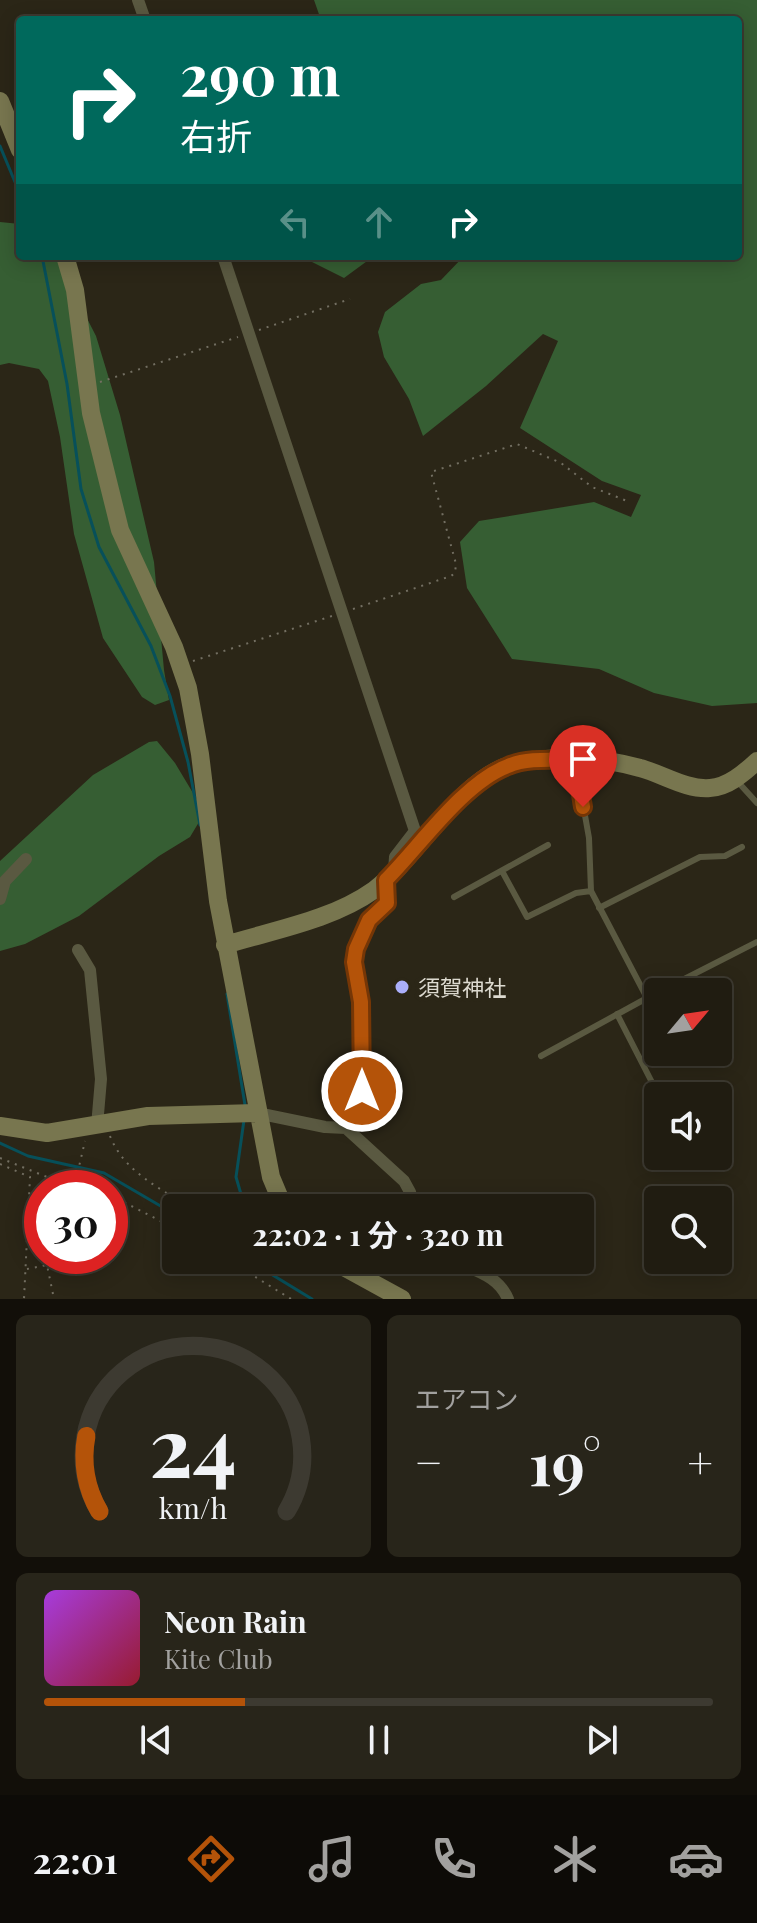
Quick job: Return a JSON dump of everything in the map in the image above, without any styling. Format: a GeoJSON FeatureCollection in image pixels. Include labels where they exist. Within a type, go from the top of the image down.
{"type":"FeatureCollection","features":[{"type":"Feature","properties":{"kind":"street"},"geometry":{"type":"LineString","coordinates":[[0,101],[14,118]]}},
{"type":"Feature","properties":{"kind":"street"},"geometry":{"type":"LineString","coordinates":[[66,260],[75,290],[87,386],[120,530],[188,688],[200,754],[225,945],[257,1113],[271,1177],[278,1194]]}},
{"type":"Feature","properties":{"kind":"street"},"geometry":{"type":"LineString","coordinates":[[224,260],[415,831],[395,857],[387,903],[369,920],[356,949],[354,962],[361,1002],[362,1091],[356,1113],[346,1128]]}},
{"type":"Feature","properties":{"kind":"street"},"geometry":{"type":"LineString","coordinates":[[225,945],[352,904],[390,876],[416,845],[486,778],[509,765],[536,760],[610,762],[711,788],[735,779],[757,761]]}},
{"type":"Feature","properties":{"kind":"street"},"geometry":{"type":"LineString","coordinates":[[0,899],[5,881],[26,859]]}},
{"type":"Feature","properties":{"kind":"street"},"geometry":{"type":"LineString","coordinates":[[78,950],[90,970],[101,1079],[101,1124]]}},
{"type":"Feature","properties":{"kind":"street"},"geometry":{"type":"LineString","coordinates":[[0,1126],[47,1133],[148,1116],[257,1113],[325,1127],[346,1128],[404,1181],[410,1194]]}},
{"type":"Feature","properties":{"kind":"street"},"geometry":{"type":"LineString","coordinates":[[356,1274],[402,1299]]}},
{"type":"Feature","properties":{"kind":"street"},"geometry":{"type":"LineString","coordinates":[[483,1274],[502,1285],[508,1299]]}},
{"type":"Feature","properties":{"kind":"lane"},"geometry":{"type":"LineString","coordinates":[[570,760],[578,776],[589,838],[591,891],[644,992]]}},
{"type":"Feature","properties":{"kind":"lane"},"geometry":{"type":"LineString","coordinates":[[735,779],[757,803]]}},
{"type":"Feature","properties":{"kind":"lane"},"geometry":{"type":"LineString","coordinates":[[454,897],[548,845]]}},
{"type":"Feature","properties":{"kind":"lane"},"geometry":{"type":"LineString","coordinates":[[599,908],[700,857],[725,856],[742,847]]}},
{"type":"Feature","properties":{"kind":"lane"},"geometry":{"type":"LineString","coordinates":[[502,871],[527,917],[576,893],[591,891]]}},
{"type":"Feature","properties":{"kind":"lane"},"geometry":{"type":"LineString","coordinates":[[686,978],[757,942]]}},
{"type":"Feature","properties":{"kind":"lane"},"geometry":{"type":"LineString","coordinates":[[541,1056],[644,1000]]}},
{"type":"Feature","properties":{"kind":"lane"},"geometry":{"type":"LineString","coordinates":[[617,1014],[652,1082]]}},
{"type":"Feature","properties":{"kind":"path"},"geometry":{"type":"LineString","coordinates":[[87,386],[350,299]]}},
{"type":"Feature","properties":{"kind":"path"},"geometry":{"type":"LineString","coordinates":[[180,665],[455,573],[456,564],[431,472],[517,444],[561,463],[592,487],[627,501]]}},
{"type":"Feature","properties":{"kind":"path"},"geometry":{"type":"LineString","coordinates":[[101,1124],[128,1165],[169,1194]]}},
{"type":"Feature","properties":{"kind":"path"},"geometry":{"type":"LineString","coordinates":[[78,1170],[84,1146]]}},
{"type":"Feature","properties":{"kind":"path"},"geometry":{"type":"LineString","coordinates":[[0,1158],[29,1170]]}},
{"type":"Feature","properties":{"kind":"path"},"geometry":{"type":"LineString","coordinates":[[0,1164],[24,1174]]}},
{"type":"Feature","properties":{"kind":"path"},"geometry":{"type":"LineString","coordinates":[[128,1204],[162,1222]]}},
{"type":"Feature","properties":{"kind":"path"},"geometry":{"type":"LineString","coordinates":[[24,1299],[26,1274]]}},
{"type":"Feature","properties":{"kind":"path"},"geometry":{"type":"LineString","coordinates":[[49,1274],[54,1299]]}},
{"type":"Feature","properties":{"kind":"path"},"geometry":{"type":"LineString","coordinates":[[251,1274],[291,1299]]}},
{"type":"Feature","properties":{"kind":"green space"},"geometry":{"type":"Polygon","coordinates":[[[314,0],[757,0],[757,703],[712,706],[654,693],[599,669],[512,659],[467,588],[460,542],[479,521],[594,502],[631,517],[641,495],[602,481],[520,428],[558,341],[543,334],[486,386],[423,436],[409,399],[384,357],[378,332],[385,312],[421,284],[441,280],[460,260],[742,260],[742,16],[320,16],[314,0]]]}},
{"type":"Feature","properties":{"kind":"green space"},"geometry":{"type":"Polygon","coordinates":[[[0,222],[16,224],[16,260],[57,260],[96,336],[120,415],[154,562],[169,700],[155,705],[142,697],[103,638],[74,534],[60,437],[48,381],[39,369],[9,363],[0,365],[0,222]]]}},
{"type":"Feature","properties":{"kind":"green space"},"geometry":{"type":"Polygon","coordinates":[[[308,260],[369,260],[344,278],[308,260]]]}},
{"type":"Feature","properties":{"kind":"green space"},"geometry":{"type":"Polygon","coordinates":[[[157,741],[175,763],[199,803],[199,822],[190,837],[159,856],[79,916],[25,944],[0,951],[0,861],[93,775],[149,742],[157,741]]]}},
{"type":"Feature","properties":{"kind":"waterway"},"geometry":{"type":"LineString","coordinates":[[0,146],[16,184]]}},
{"type":"Feature","properties":{"kind":"waterway"},"geometry":{"type":"LineString","coordinates":[[43,260],[67,384],[81,489],[99,547],[151,646],[170,696],[188,762],[200,825]]}},
{"type":"Feature","properties":{"kind":"waterway"},"geometry":{"type":"LineString","coordinates":[[227,994],[245,1105]]}},
{"type":"Feature","properties":{"kind":"waterway"},"geometry":{"type":"LineString","coordinates":[[241,1194],[236,1177],[244,1120]]}},
{"type":"Feature","properties":{"kind":"waterway"},"geometry":{"type":"LineString","coordinates":[[0,1143],[28,1156],[104,1173],[162,1207]]}},
{"type":"Feature","properties":{"kind":"waterway"},"geometry":{"type":"LineString","coordinates":[[271,1274],[312,1299]]}},
{"type":"Feature","properties":{"kind":"place","name":"須賀神社"},"geometry":{"type":"Point","coordinates":[402,987]}},
{"type":"Feature","properties":{"kind":"route"},"geometry":{"type":"LineString","coordinates":[[362,1091],[361,1002],[354,962],[361,933],[369,920],[387,903],[386,880],[467,794],[509,765],[536,760],[570,760],[578,776],[583,807]]}}]}
